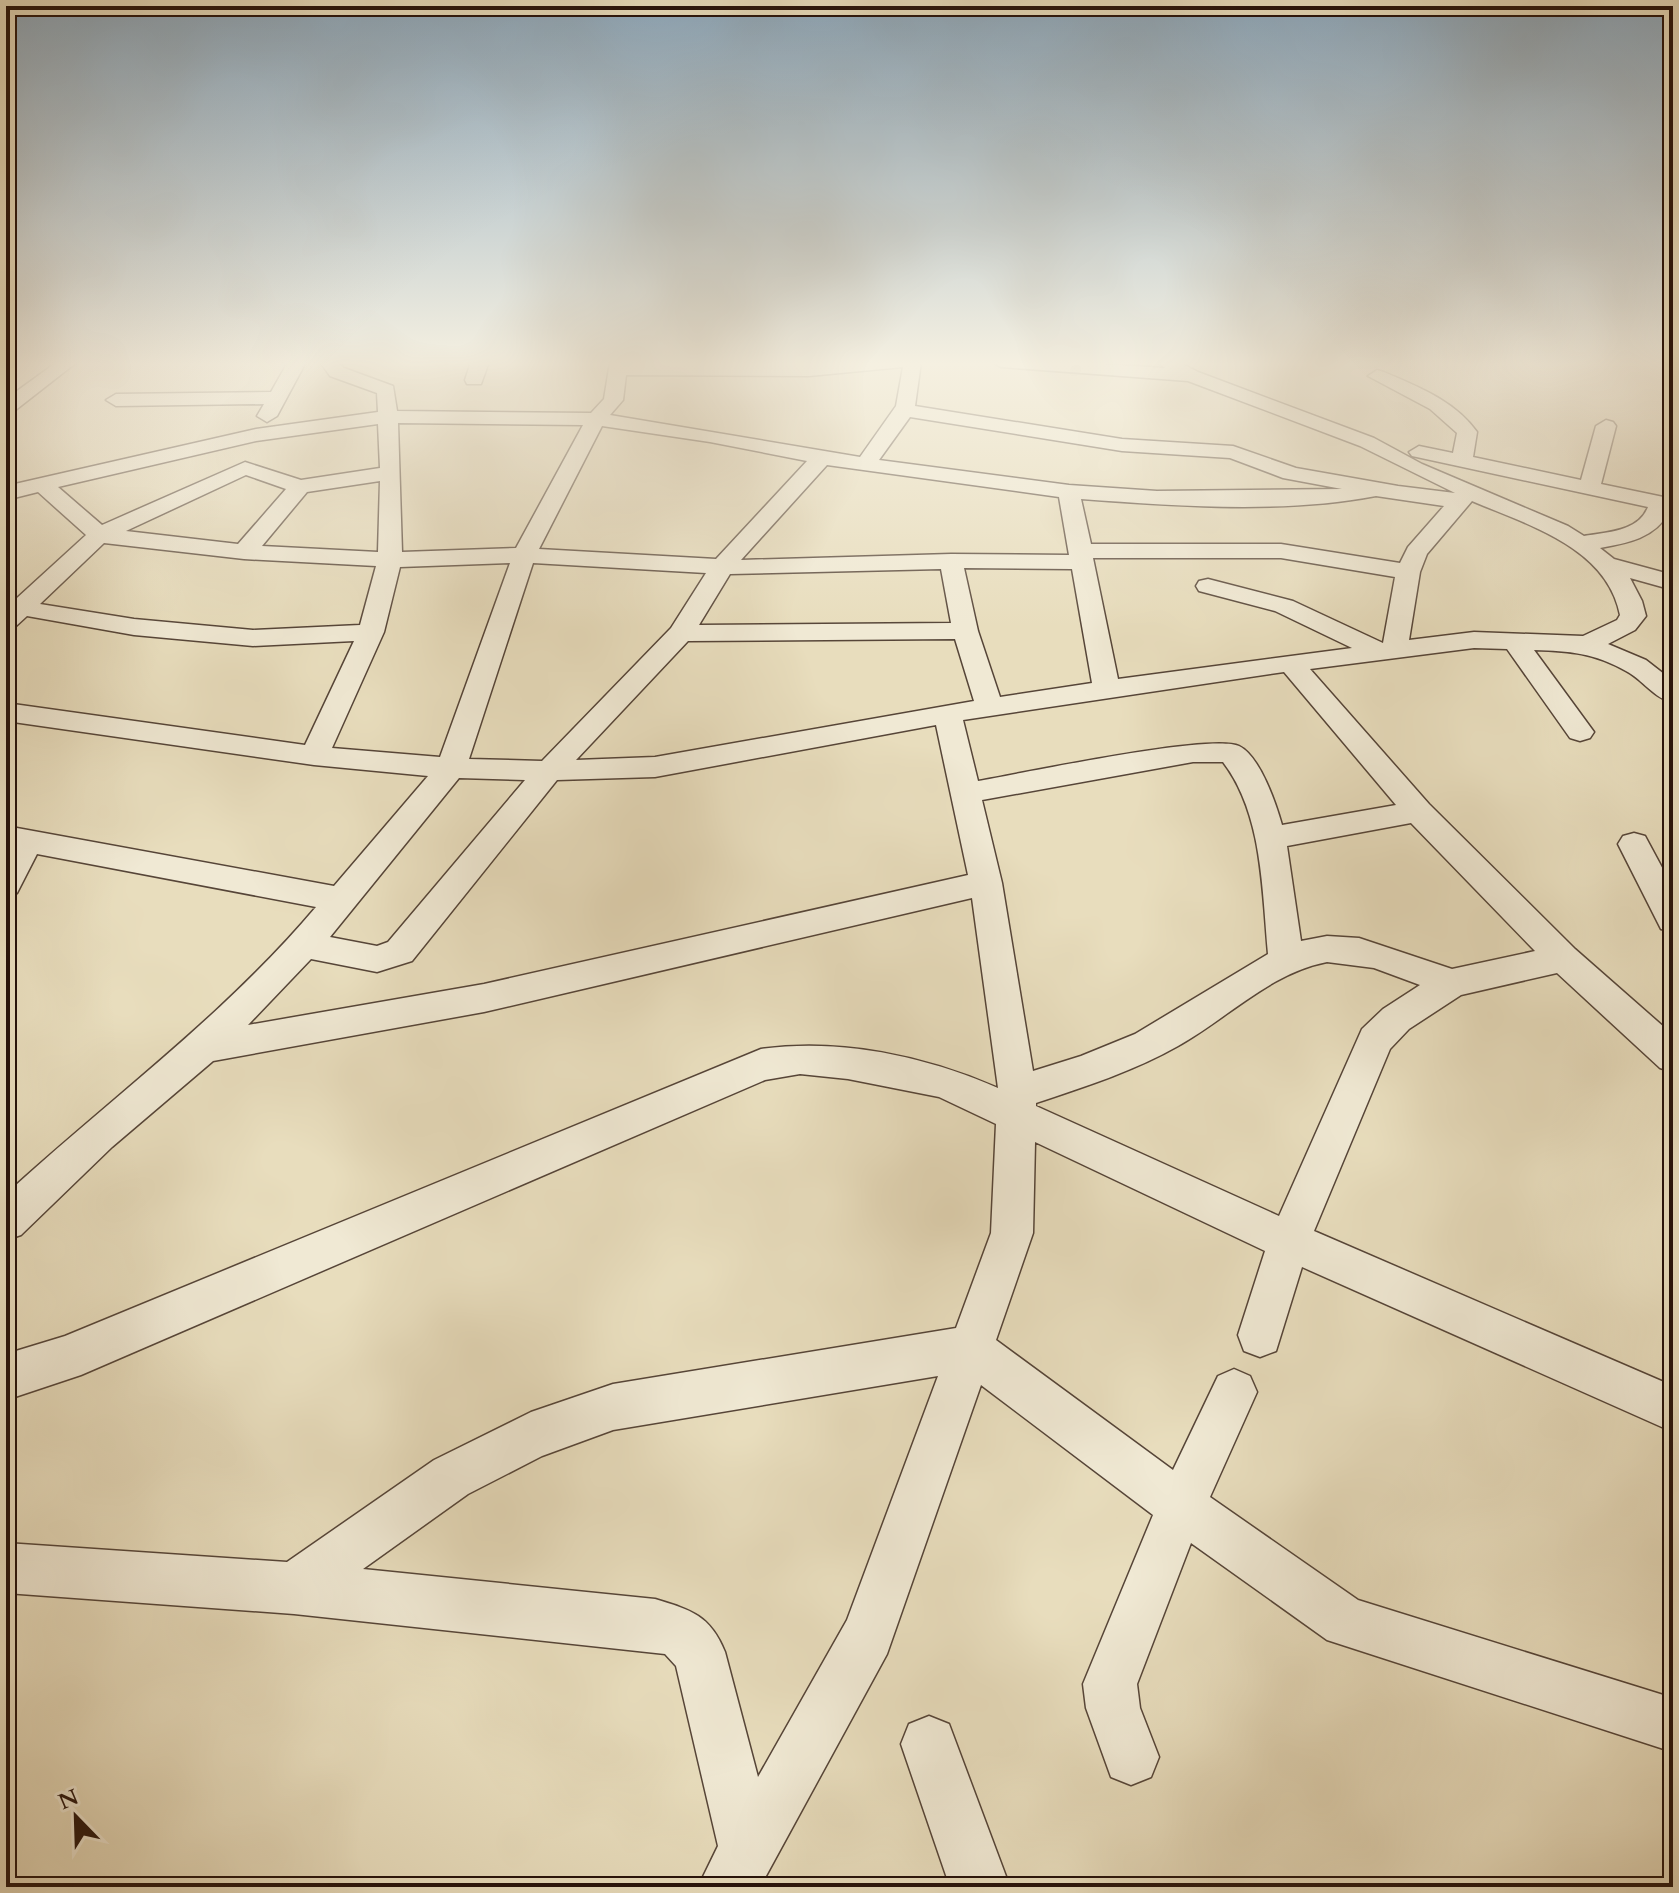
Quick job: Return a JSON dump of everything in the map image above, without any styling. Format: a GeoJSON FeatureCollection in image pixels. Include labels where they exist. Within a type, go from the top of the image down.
{"type":"FeatureCollection","features":[{"type":"Feature","properties":{"kind":"street"},"geometry":{"type":"LineString","coordinates":[[6,493],[191,450]]}},
{"type":"Feature","properties":{"kind":"street"},"geometry":{"type":"LineString","coordinates":[[245,468],[251,450]]}},
{"type":"Feature","properties":{"kind":"street"},"geometry":{"type":"LineString","coordinates":[[314,756],[371,632],[390,560],[389,450]]}},
{"type":"Feature","properties":{"kind":"street"},"geometry":{"type":"LineString","coordinates":[[6,1221],[98,1135],[203,1048],[304,945],[451,768],[524,555],[579,450]]}},
{"type":"Feature","properties":{"kind":"street"},"geometry":{"type":"LineString","coordinates":[[783,450],[1069,492],[1157,498],[1330,498],[1376,489]]}},
{"type":"Feature","properties":{"kind":"street"},"geometry":{"type":"LineString","coordinates":[[866,463],[876,450]]}},
{"type":"Feature","properties":{"kind":"street"},"geometry":{"type":"LineString","coordinates":[[1207,450],[1233,452],[1291,473],[1376,489],[1464,495]]}},
{"type":"Feature","properties":{"kind":"street"},"geometry":{"type":"LineString","coordinates":[[1382,450],[1464,495],[1560,531],[1610,565],[1673,583]]}},
{"type":"Feature","properties":{"kind":"street"},"geometry":{"type":"LineString","coordinates":[[1407,450],[1667,505],[1647,529],[1580,544]]}},
{"type":"Feature","properties":{"kind":"street"},"geometry":{"type":"LineString","coordinates":[[1462,462],[1464,450]]}},
{"type":"Feature","properties":{"kind":"street"},"geometry":{"type":"LineString","coordinates":[[1589,488],[1599,450]]}},
{"type":"Feature","properties":{"kind":"street"},"geometry":{"type":"LineString","coordinates":[[304,945],[377,959],[400,952],[549,771],[681,633],[722,567],[822,458]]}},
{"type":"Feature","properties":{"kind":"street"},"geometry":{"type":"LineString","coordinates":[[14,615],[99,535],[245,468],[300,487],[391,473]]}},
{"type":"Feature","properties":{"kind":"street"},"geometry":{"type":"LineString","coordinates":[[43,485],[99,535],[244,552],[390,560],[524,555],[722,567],[1281,551],[1408,572]]}},
{"type":"Feature","properties":{"kind":"street"},"geometry":{"type":"LineString","coordinates":[[244,552],[300,487]]}},
{"type":"Feature","properties":{"kind":"street"},"geometry":{"type":"LineString","coordinates":[[1069,492],[1107,691]]}},
{"type":"Feature","properties":{"kind":"street"},"geometry":{"type":"LineString","coordinates":[[1389,651],[1408,572],[1416,552],[1464,495]]}},
{"type":"Feature","properties":{"kind":"street"},"geometry":{"type":"LineString","coordinates":[[951,561],[965,631],[990,708]]}},
{"type":"Feature","properties":{"kind":"street"},"geometry":{"type":"LineString","coordinates":[[1587,644],[1626,625],[1633,616],[1627,595],[1610,565]]}},
{"type":"Feature","properties":{"kind":"street"},"geometry":{"type":"LineString","coordinates":[[1208,586],[1284,606],[1389,651]]}},
{"type":"Feature","properties":{"kind":"street"},"geometry":{"type":"LineString","coordinates":[[14,615],[253,638],[371,632]]}},
{"type":"Feature","properties":{"kind":"street"},"geometry":{"type":"LineString","coordinates":[[681,633],[965,631]]}},
{"type":"Feature","properties":{"kind":"street"},"geometry":{"type":"LineString","coordinates":[[6,712],[314,756],[451,768],[549,771],[655,767],[948,714],[1290,662],[1474,640],[1587,644],[1637,666],[1673,695]]}},
{"type":"Feature","properties":{"kind":"street"},"geometry":{"type":"LineString","coordinates":[[1514,641],[1580,732]]}},
{"type":"Feature","properties":{"kind":"street"},"geometry":{"type":"LineString","coordinates":[[1290,662],[1418,811],[1563,958],[1673,1057]]}},
{"type":"Feature","properties":{"kind":"street"},"geometry":{"type":"LineString","coordinates":[[1637,666],[1673,663]]}},
{"type":"Feature","properties":{"kind":"street"},"geometry":{"type":"LineString","coordinates":[[738,1868],[868,1635],[1012,1233],[1017,1105],[986,883],[948,714]]}},
{"type":"Feature","properties":{"kind":"street"},"geometry":{"type":"LineString","coordinates":[[965,793],[1216,751],[1231,753],[1244,765],[1272,838],[1286,961]]}},
{"type":"Feature","properties":{"kind":"street"},"geometry":{"type":"LineString","coordinates":[[1272,838],[1418,811]]}},
{"type":"Feature","properties":{"kind":"street"},"geometry":{"type":"LineString","coordinates":[[6,885],[16,839],[343,900]]}},
{"type":"Feature","properties":{"kind":"street"},"geometry":{"type":"LineString","coordinates":[[1634,844],[1673,920]]}},
{"type":"Feature","properties":{"kind":"street"},"geometry":{"type":"LineString","coordinates":[[203,1048],[484,998],[986,883]]}},
{"type":"Feature","properties":{"kind":"street"},"geometry":{"type":"LineString","coordinates":[[1017,1105],[1135,1051],[1286,961],[1326,949],[1354,950],[1378,956],[1451,983]]}},
{"type":"Feature","properties":{"kind":"street"},"geometry":{"type":"LineString","coordinates":[[1260,1335],[1289,1241],[1375,1040],[1396,1019],[1451,983],[1563,958]]}},
{"type":"Feature","properties":{"kind":"street"},"geometry":{"type":"LineString","coordinates":[[6,1377],[65,1359],[761,1065],[800,1059],[848,1063],[945,1082],[1017,1105],[1289,1241],[1673,1409]]}},
{"type":"Feature","properties":{"kind":"street"},"geometry":{"type":"LineString","coordinates":[[294,1588],[451,1477],[531,1436],[613,1407],[969,1348],[1181,1506],[1345,1622],[1673,1725]]}},
{"type":"Feature","properties":{"kind":"street"},"geometry":{"type":"LineString","coordinates":[[1131,1757],[1113,1708],[1110,1684],[1181,1506],[1234,1392]]}},
{"type":"Feature","properties":{"kind":"street"},"geometry":{"type":"LineString","coordinates":[[6,1568],[294,1588],[655,1625],[681,1633],[699,1652],[738,1868]]}},
{"type":"Feature","properties":{"kind":"street"},"geometry":{"type":"LineString","coordinates":[[929,1744],[980,1887]]}}]}
